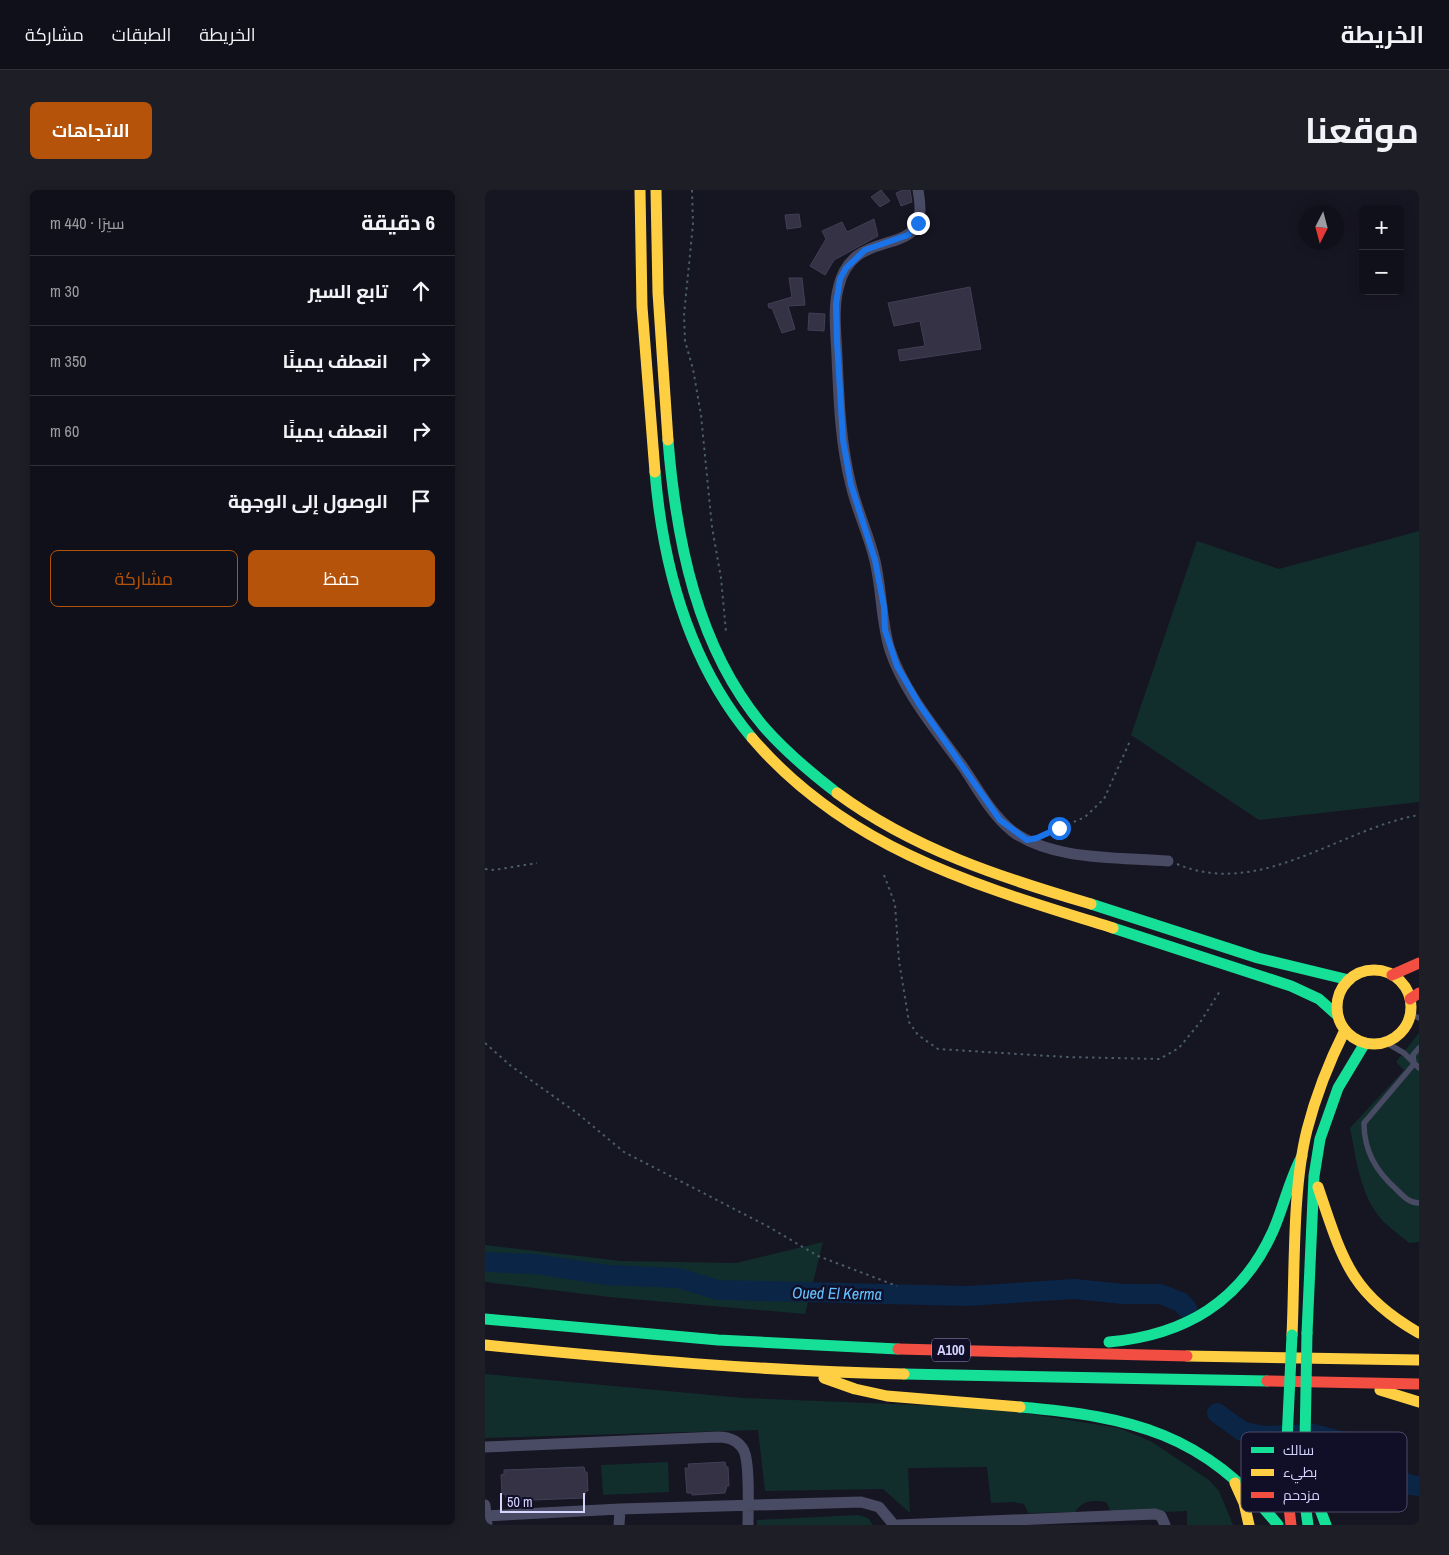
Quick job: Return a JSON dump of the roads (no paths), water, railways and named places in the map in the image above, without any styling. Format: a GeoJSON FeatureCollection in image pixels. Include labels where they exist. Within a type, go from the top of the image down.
{"type":"FeatureCollection","features":[{"type":"Feature","properties":{"kind":"main road"},"geometry":{"type":"LineString","coordinates":[[640,190],[641,300],[647,381],[661,527],[668,566],[677,598],[705,667],[724,699],[765,754],[789,779],[825,808],[867,835],[927,866],[997,891],[1256,973],[1318,998],[1337,1015],[1345,1030],[1354,1038],[1365,1043],[1385,1042],[1404,1028],[1415,1016],[1414,996],[1392,975],[1369,970],[1349,980],[1337,1000],[1337,1015]]}},
{"type":"Feature","properties":{"kind":"main road"},"geometry":{"type":"LineString","coordinates":[[656,190],[655,259],[667,440],[671,486],[683,554],[699,611],[719,658],[732,682],[763,726],[803,767],[837,795],[911,839],[943,854],[1033,887],[1253,956],[1324,976],[1349,980]]}},
{"type":"Feature","properties":{"kind":"main road"},"geometry":{"type":"LineString","coordinates":[[1392,975],[1419,963]]}},
{"type":"Feature","properties":{"kind":"main road"},"geometry":{"type":"LineString","coordinates":[[1287,1432],[1298,1194],[1302,1156],[1317,1096],[1345,1030]]}},
{"type":"Feature","properties":{"kind":"main road"},"geometry":{"type":"LineString","coordinates":[[1305,1432],[1307,1333],[1314,1176],[1320,1139],[1331,1104],[1346,1072],[1365,1043]]}},
{"type":"Feature","properties":{"kind":"main road"},"geometry":{"type":"LineString","coordinates":[[968,1350],[1021,1344],[1137,1340],[1165,1333],[1194,1321],[1221,1303],[1257,1261],[1274,1229],[1287,1187],[1302,1156]]}},
{"type":"Feature","properties":{"kind":"main road"},"geometry":{"type":"LineString","coordinates":[[1314,1176],[1344,1263],[1358,1286],[1376,1306],[1397,1323],[1419,1333]]}},
{"type":"Feature","properties":{"kind":"main road","name":"A100"},"geometry":{"type":"LineString","coordinates":[[485,1319],[701,1340],[968,1350],[1419,1360]]}},
{"type":"Feature","properties":{"kind":"main road","name":"A100"},"geometry":{"type":"LineString","coordinates":[[485,1345],[651,1362],[813,1372],[1419,1384]]}},
{"type":"Feature","properties":{"kind":"main road"},"geometry":{"type":"LineString","coordinates":[[813,1372],[855,1389],[887,1396],[1081,1412],[1117,1419],[1152,1430],[1186,1446],[1232,1477],[1241,1485]]}},
{"type":"Feature","properties":{"kind":"main road"},"geometry":{"type":"LineString","coordinates":[[1359,1383],[1419,1402]]}},
{"type":"Feature","properties":{"kind":"main road"},"geometry":{"type":"LineString","coordinates":[[1232,1477],[1241,1496]]}},
{"type":"Feature","properties":{"kind":"main road"},"geometry":{"type":"LineString","coordinates":[[1246,1512],[1249,1525]]}},
{"type":"Feature","properties":{"kind":"main road"},"geometry":{"type":"LineString","coordinates":[[1267,1512],[1278,1525]]}},
{"type":"Feature","properties":{"kind":"main road"},"geometry":{"type":"LineString","coordinates":[[1290,1512],[1291,1525]]}},
{"type":"Feature","properties":{"kind":"main road"},"geometry":{"type":"LineString","coordinates":[[1305,1512],[1308,1525]]}},
{"type":"Feature","properties":{"kind":"main road"},"geometry":{"type":"LineString","coordinates":[[1321,1512],[1326,1525]]}},
{"type":"Feature","properties":{"kind":"street"},"geometry":{"type":"LineString","coordinates":[[918,190],[920,216],[914,230],[908,235],[865,250],[850,263],[840,279],[836,304],[843,440],[851,485],[875,560],[884,607],[885,630],[897,666],[919,704],[1000,820],[1027,840],[1044,847],[1079,854],[1168,860]]}},
{"type":"Feature","properties":{"kind":"street"},"geometry":{"type":"LineString","coordinates":[[485,1447],[725,1437],[736,1442],[746,1456],[748,1525]]}},
{"type":"Feature","properties":{"kind":"street"},"geometry":{"type":"LineString","coordinates":[[486,1516],[619,1509],[867,1502],[884,1511],[896,1525],[1093,1521],[1155,1514],[1161,1516],[1165,1525]]}},
{"type":"Feature","properties":{"kind":"street"},"geometry":{"type":"LineString","coordinates":[[619,1509],[619,1525]]}},
{"type":"Feature","properties":{"kind":"lane"},"geometry":{"type":"LineString","coordinates":[[1385,1042],[1404,1053],[1417,1066]]}},
{"type":"Feature","properties":{"kind":"lane"},"geometry":{"type":"LineString","coordinates":[[1417,1066],[1413,1055],[1419,1048]]}},
{"type":"Feature","properties":{"kind":"lane"},"geometry":{"type":"LineString","coordinates":[[1417,1066],[1370,1115],[1364,1123],[1364,1132],[1370,1157],[1380,1174],[1405,1198],[1419,1202]]}},
{"type":"Feature","properties":{"kind":"waterway","name":"Oued El Kerma"},"geometry":{"type":"LineString","coordinates":[[485,1262],[535,1264],[607,1275],[678,1278],[718,1290],[967,1296],[1074,1289],[1124,1294],[1160,1294],[1181,1302],[1187,1309]]}},
{"type":"Feature","properties":{"kind":"waterway","name":"Oued El Kerma"},"geometry":{"type":"LineString","coordinates":[[1217,1413],[1246,1432]]}},
{"type":"Feature","properties":{"kind":"waterway","name":"Oued El Kerma"},"geometry":{"type":"LineString","coordinates":[[1407,1484],[1419,1486]]}}]}
